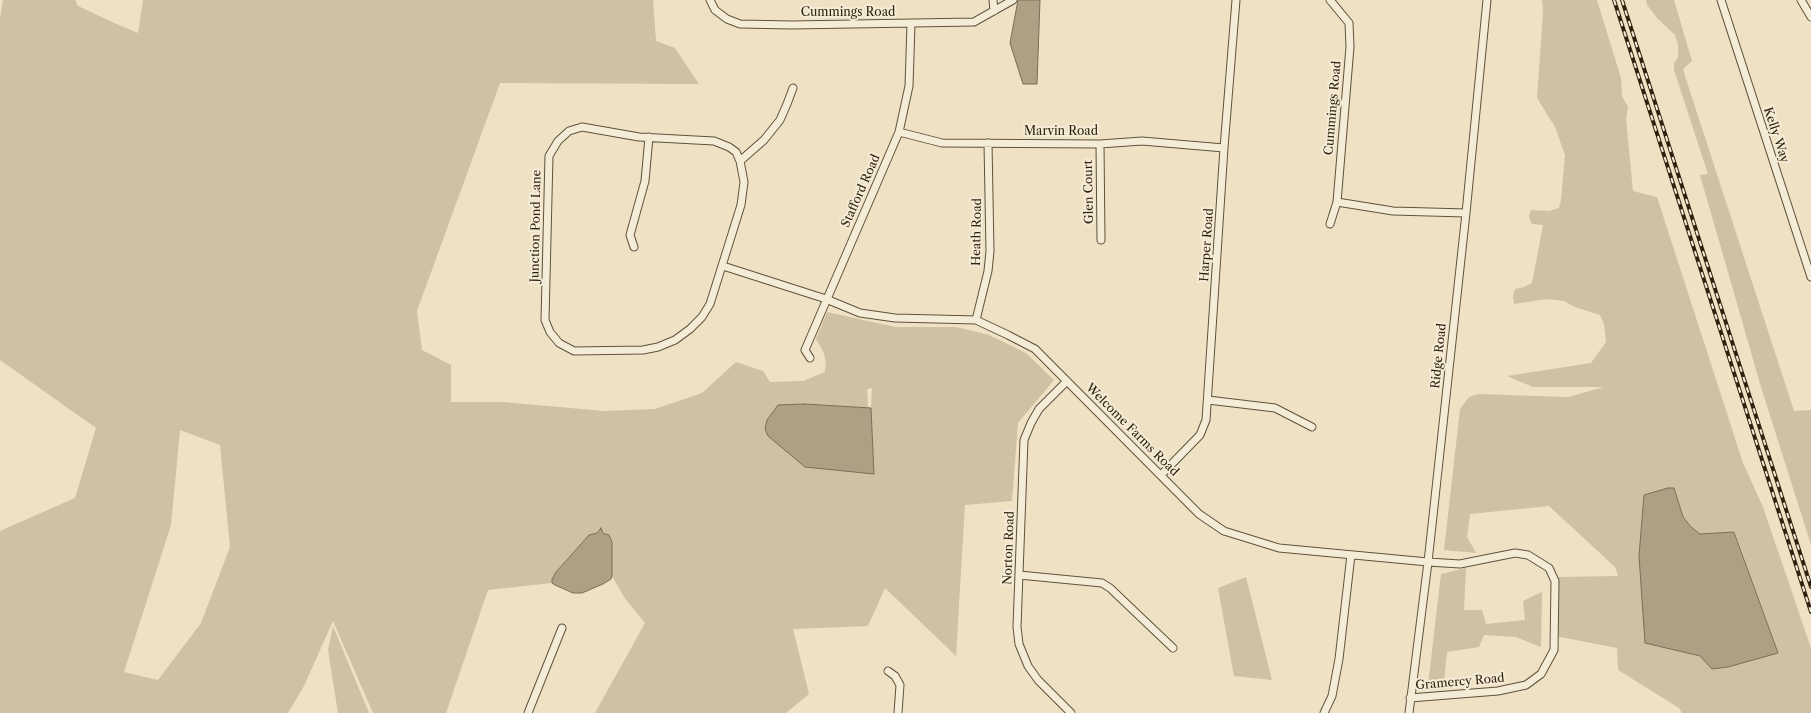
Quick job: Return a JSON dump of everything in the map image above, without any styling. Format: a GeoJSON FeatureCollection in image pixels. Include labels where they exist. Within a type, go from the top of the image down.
{"type":"FeatureCollection","features":[{"type":"Feature","properties":{"kind":"street","name":"Cummings Road"},"geometry":{"type":"LineString","coordinates":[[710,0],[715,10],[727,19],[740,24],[974,22],[1013,0]]}},
{"type":"Feature","properties":{"kind":"street"},"geometry":{"type":"LineString","coordinates":[[993,0],[994,10]]}},
{"type":"Feature","properties":{"kind":"street","name":"Harper Road"},"geometry":{"type":"LineString","coordinates":[[1161,475],[1200,434],[1206,420],[1236,0]]}},
{"type":"Feature","properties":{"kind":"street","name":"Cummings Road"},"geometry":{"type":"LineString","coordinates":[[1330,0],[1349,23],[1350,47],[1337,202],[1330,224]]}},
{"type":"Feature","properties":{"kind":"street","name":"Ridge Road"},"geometry":{"type":"LineString","coordinates":[[1408,713],[1428,562],[1487,0]]}},
{"type":"Feature","properties":{"kind":"street","name":"Kelly Way"},"geometry":{"type":"LineString","coordinates":[[1721,0],[1811,277]]}},
{"type":"Feature","properties":{"kind":"street"},"geometry":{"type":"LineString","coordinates":[[1801,0],[1811,17]]}},
{"type":"Feature","properties":{"kind":"street","name":"Stafford Road"},"geometry":{"type":"LineString","coordinates":[[810,358],[805,350],[899,132],[909,86],[911,24]]}},
{"type":"Feature","properties":{"kind":"street"},"geometry":{"type":"LineString","coordinates":[[740,161],[764,140],[780,120],[793,88]]}},
{"type":"Feature","properties":{"kind":"street","name":"Junction Pond Lane"},"geometry":{"type":"LineString","coordinates":[[582,127],[649,137],[714,141],[736,152],[740,161],[744,182],[741,205],[710,304],[702,317],[690,329],[675,340],[658,347],[643,350],[574,351],[559,343],[550,332],[545,320],[549,156],[563,136],[569,131],[582,127]]}},
{"type":"Feature","properties":{"kind":"street","name":"Marvin Road"},"geometry":{"type":"LineString","coordinates":[[899,132],[942,144],[1100,144],[1142,142],[1224,148]]}},
{"type":"Feature","properties":{"kind":"street"},"geometry":{"type":"LineString","coordinates":[[634,247],[630,235],[645,181],[649,137]]}},
{"type":"Feature","properties":{"kind":"street","name":"Heath Road"},"geometry":{"type":"LineString","coordinates":[[976,320],[988,271],[990,251],[988,143]]}},
{"type":"Feature","properties":{"kind":"street","name":"Glen Court"},"geometry":{"type":"LineString","coordinates":[[1100,144],[1101,240]]}},
{"type":"Feature","properties":{"kind":"street"},"geometry":{"type":"LineString","coordinates":[[1337,202],[1393,211],[1466,213]]}},
{"type":"Feature","properties":{"kind":"street"},"geometry":{"type":"LineString","coordinates":[[723,266],[826,299]]}},
{"type":"Feature","properties":{"kind":"street","name":"Welcome Farms Road"},"geometry":{"type":"LineString","coordinates":[[826,299],[860,313],[895,318],[976,320],[1035,349],[1199,514],[1224,530],[1279,548],[1428,562]]}},
{"type":"Feature","properties":{"kind":"street","name":"Norton Road"},"geometry":{"type":"LineString","coordinates":[[1066,711],[1032,673],[1021,652],[1017,627],[1024,440],[1039,409],[1067,381]]}},
{"type":"Feature","properties":{"kind":"street"},"geometry":{"type":"LineString","coordinates":[[1208,400],[1274,408],[1312,428]]}},
{"type":"Feature","properties":{"kind":"street","name":"Gramercy Road"},"geometry":{"type":"LineString","coordinates":[[1410,698],[1498,691],[1526,685],[1541,674],[1554,650],[1555,580],[1549,568],[1540,561],[1528,555],[1515,553],[1460,564],[1428,562]]}},
{"type":"Feature","properties":{"kind":"street"},"geometry":{"type":"LineString","coordinates":[[1324,713],[1332,696],[1339,659],[1351,555]]}},
{"type":"Feature","properties":{"kind":"street"},"geometry":{"type":"LineString","coordinates":[[1019,575],[1102,583],[1110,588],[1173,648]]}},
{"type":"Feature","properties":{"kind":"street"},"geometry":{"type":"LineString","coordinates":[[528,713],[562,628]]}},
{"type":"Feature","properties":{"kind":"street"},"geometry":{"type":"LineString","coordinates":[[888,671],[895,676],[900,685],[898,713]]}},
{"type":"Feature","properties":{"kind":"shaded area"},"geometry":{"type":"Polygon","coordinates":[[[3,0],[75,0],[78,6],[138,33],[143,0],[653,0],[656,41],[675,48],[699,84],[500,83],[417,311],[422,350],[451,365],[451,402],[503,402],[604,411],[655,409],[702,393],[736,362],[763,371],[770,382],[803,381],[825,372],[826,362],[823,351],[816,339],[827,312],[895,327],[956,327],[989,335],[1026,353],[1054,380],[1018,423],[1012,501],[965,505],[956,656],[885,588],[868,626],[793,629],[809,694],[786,713],[595,713],[645,623],[624,597],[612,576],[612,542],[609,535],[600,530],[589,535],[565,561],[556,572],[552,583],[488,590],[446,713],[373,713],[333,621],[304,686],[288,713],[0,713],[0,531],[75,498],[96,428],[0,360],[0,19],[3,0]],[[872,388],[867,389],[868,408],[804,404],[874,473],[871,408],[872,388]],[[180,430],[171,525],[124,672],[158,680],[201,623],[230,547],[220,445],[180,430]]]}},
{"type":"Feature","properties":{"kind":"shaded area"},"geometry":{"type":"Polygon","coordinates":[[[1018,0],[1040,0],[1037,84],[1023,84],[1010,43],[1018,0]]]}},
{"type":"Feature","properties":{"kind":"shaded area"},"geometry":{"type":"Polygon","coordinates":[[[1542,0],[1597,0],[1621,78],[1622,96],[1628,107],[1626,119],[1633,191],[1657,197],[1743,463],[1763,507],[1811,648],[1811,713],[1682,713],[1679,708],[1618,670],[1617,648],[1555,636],[1557,577],[1618,576],[1615,567],[1549,506],[1470,514],[1467,537],[1476,553],[1444,550],[1460,409],[1469,397],[1478,394],[1568,397],[1604,387],[1533,387],[1507,376],[1591,363],[1606,342],[1604,324],[1600,315],[1575,307],[1564,301],[1547,299],[1514,304],[1513,296],[1515,289],[1532,283],[1543,225],[1532,224],[1529,216],[1531,210],[1549,211],[1559,208],[1561,200],[1565,155],[1555,127],[1537,98],[1543,12],[1542,0]],[[1674,488],[1684,652],[1700,657],[1778,653],[1735,532],[1700,535],[1683,517],[1674,488]]]}},
{"type":"Feature","properties":{"kind":"shaded area"},"geometry":{"type":"Polygon","coordinates":[[[1646,0],[1674,0],[1692,61],[1683,69],[1685,76],[1794,411],[1811,410],[1811,545],[1761,387],[1700,175],[1708,174],[1674,70],[1674,63],[1678,58],[1678,45],[1675,35],[1658,19],[1647,5],[1646,0]]]}},
{"type":"Feature","properties":{"kind":"shaded area"},"geometry":{"type":"Polygon","coordinates":[[[804,404],[871,408],[874,474],[805,467],[768,436],[765,429],[767,420],[778,405],[804,404]]]}},
{"type":"Feature","properties":{"kind":"shaded area"},"geometry":{"type":"Polygon","coordinates":[[[1674,488],[1683,517],[1700,534],[1734,532],[1778,653],[1728,667],[1712,669],[1700,656],[1645,643],[1639,556],[1644,495],[1674,488]]]}},
{"type":"Feature","properties":{"kind":"shaded area"},"geometry":{"type":"Polygon","coordinates":[[[601,528],[603,533],[609,535],[612,542],[611,579],[582,593],[573,593],[552,583],[556,572],[589,535],[597,533],[601,528]]]}},
{"type":"Feature","properties":{"kind":"shaded area"},"geometry":{"type":"Polygon","coordinates":[[[1466,568],[1464,610],[1482,610],[1486,624],[1525,620],[1523,601],[1542,592],[1541,647],[1516,637],[1484,635],[1479,647],[1447,652],[1444,683],[1428,685],[1441,574],[1466,568]]]}},
{"type":"Feature","properties":{"kind":"shaded area"},"geometry":{"type":"Polygon","coordinates":[[[1246,577],[1272,680],[1234,676],[1218,588],[1246,577]]]}},
{"type":"Feature","properties":{"kind":"shaded area"},"geometry":{"type":"Polygon","coordinates":[[[333,626],[369,713],[338,713],[328,650],[333,626]]]}},
{"type":"Feature","properties":{"kind":"railway"},"geometry":{"type":"LineString","coordinates":[[1614,0],[1811,612]]}},
{"type":"Feature","properties":{"kind":"railway"},"geometry":{"type":"LineString","coordinates":[[1622,0],[1811,587]]}}]}
